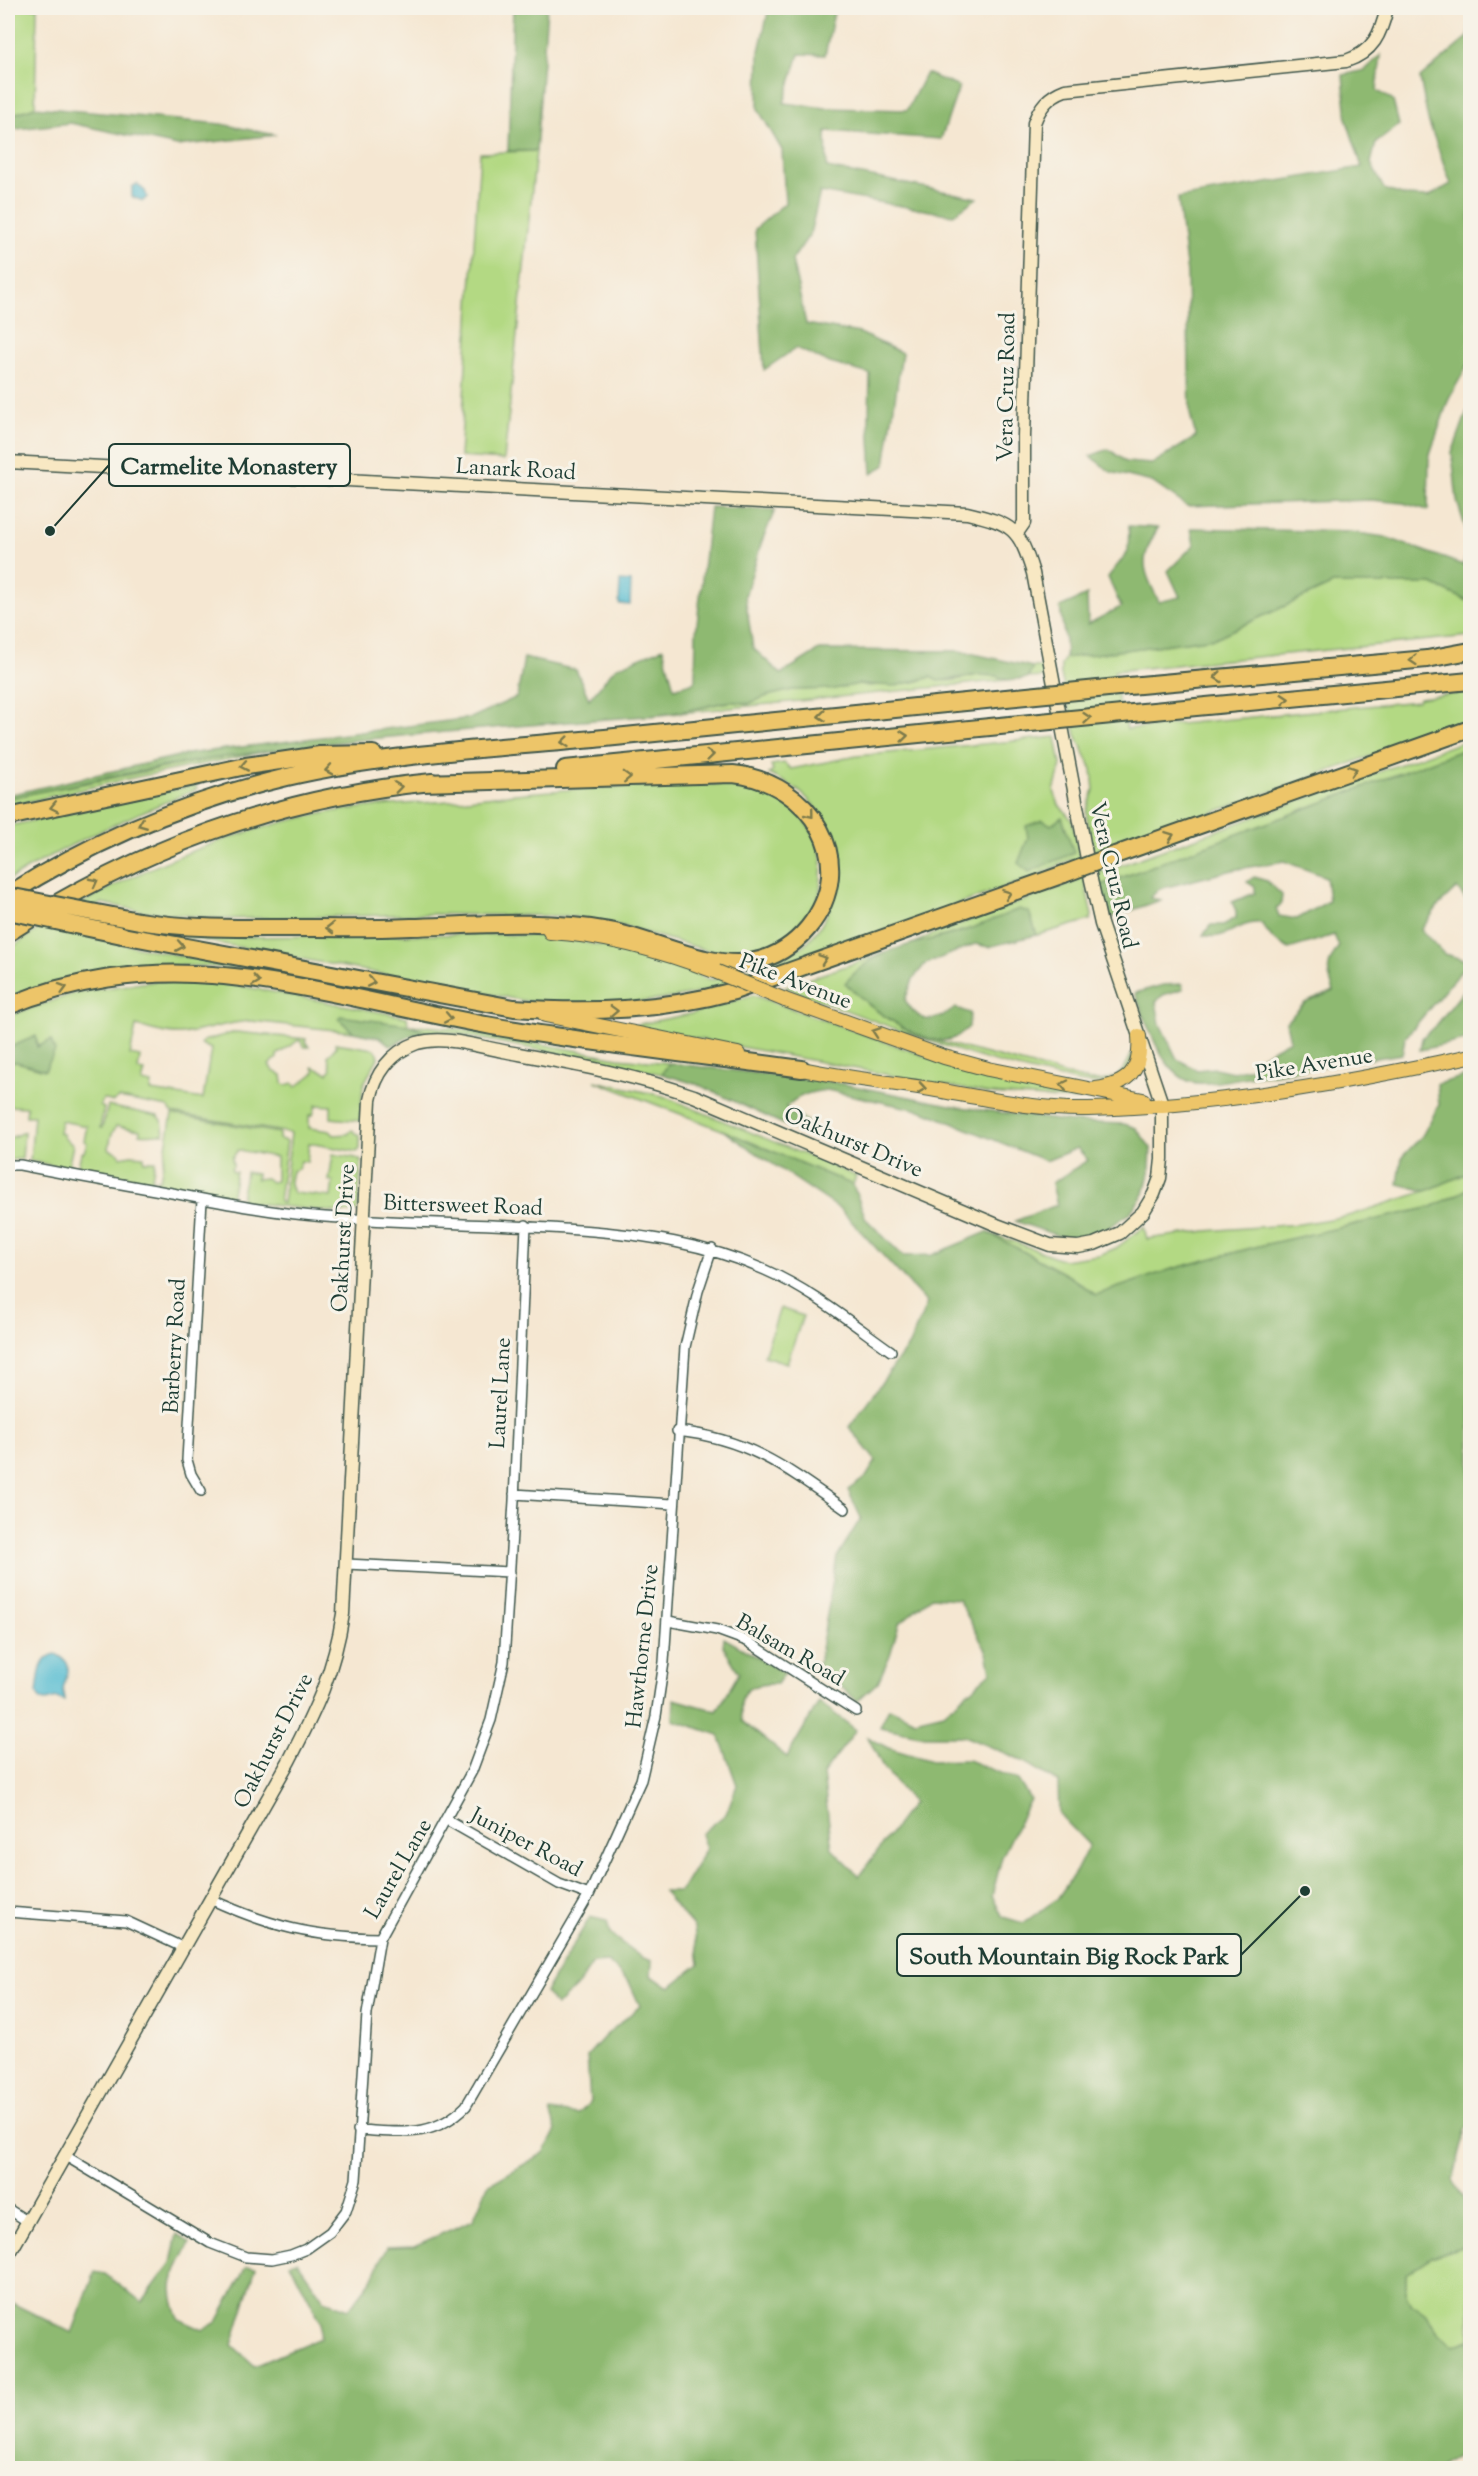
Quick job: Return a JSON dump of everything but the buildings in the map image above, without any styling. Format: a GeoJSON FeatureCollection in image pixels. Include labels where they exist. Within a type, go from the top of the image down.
{"type":"FeatureCollection","features":[{"type":"Feature","properties":{"kind":"highway"},"geometry":{"type":"LineString","coordinates":[[8,895],[56,865],[110,837],[173,812],[236,790],[289,777],[372,762],[1118,687],[1427,659],[1470,651]]}},
{"type":"Feature","properties":{"kind":"highway"},"geometry":{"type":"LineString","coordinates":[[8,933],[96,881],[208,831],[271,811],[336,796],[422,783],[1470,681]]}},
{"type":"Feature","properties":{"kind":"highway"},"geometry":{"type":"LineString","coordinates":[[8,911],[122,935],[514,1008],[565,1011],[624,1010],[680,1004],[716,996],[1470,729]]}},
{"type":"Feature","properties":{"kind":"highway"},"geometry":{"type":"LineString","coordinates":[[8,818],[246,766],[309,756],[470,751]]}},
{"type":"Feature","properties":{"kind":"highway"},"geometry":{"type":"LineString","coordinates":[[8,895],[139,921],[208,928],[410,927],[522,923],[576,926],[611,931],[734,963],[749,962],[777,954],[801,936],[821,908],[829,878],[829,862],[824,840],[808,811],[787,792],[768,782],[733,774],[422,783]]}},
{"type":"Feature","properties":{"kind":"highway"},"geometry":{"type":"LineString","coordinates":[[8,1006],[39,994],[84,982],[143,975],[211,975],[280,984],[427,1014],[570,1039],[802,1069]]}},
{"type":"Feature","properties":{"kind":"main road","name":"Pike Avenue"},"geometry":{"type":"LineString","coordinates":[[410,927],[557,933],[594,938],[665,955],[717,972],[785,1000],[944,1057],[988,1069],[1162,1104]]}},
{"type":"Feature","properties":{"kind":"main road","name":"Pike Avenue"},"geometry":{"type":"LineString","coordinates":[[514,1008],[802,1069],[1033,1106],[1087,1109],[1249,1095],[1470,1056]]}},
{"type":"Feature","properties":{"kind":"main road"},"geometry":{"type":"LineString","coordinates":[[1090,1090],[1117,1084],[1132,1074],[1139,1058],[1139,1036]]}},
{"type":"Feature","properties":{"kind":"street","name":"Vera Cruz Road"},"geometry":{"type":"LineString","coordinates":[[1139,1036],[1101,924],[1033,573],[1017,533],[1024,523],[1024,436],[1034,123],[1048,98],[1065,90],[1357,58],[1375,43],[1383,27],[1387,8]]}},
{"type":"Feature","properties":{"kind":"street","name":"Lanark Road"},"geometry":{"type":"LineString","coordinates":[[8,462],[968,513],[999,521],[1017,533]]}},
{"type":"Feature","properties":{"kind":"street"},"geometry":{"type":"LineString","coordinates":[[1139,1036],[1162,1104]]}},
{"type":"Feature","properties":{"kind":"street","name":"Oakhurst Drive"},"geometry":{"type":"LineString","coordinates":[[8,2256],[289,1761],[323,1695],[340,1635],[346,1564],[372,1089],[384,1066],[394,1056],[416,1043],[453,1042],[537,1057],[666,1086],[716,1105],[997,1225],[1050,1245],[1062,1247],[1078,1247],[1109,1239],[1143,1212],[1160,1178],[1162,1104]]}},
{"type":"Feature","properties":{"kind":"street","name":"Bittersweet Road"},"geometry":{"type":"LineString","coordinates":[[8,1165],[20,1165],[202,1200],[282,1212],[365,1220],[526,1225],[645,1235],[712,1250],[758,1267],[819,1299],[891,1351]]}},
{"type":"Feature","properties":{"kind":"street","name":"Barberry Road"},"geometry":{"type":"LineString","coordinates":[[201,1491],[190,1474],[187,1460],[202,1200]]}},
{"type":"Feature","properties":{"kind":"street","name":"Laurel Lane"},"geometry":{"type":"LineString","coordinates":[[64,2155],[210,2243],[246,2257],[272,2259],[291,2255],[320,2241],[337,2225],[352,2195],[357,2163],[367,2014],[380,1938],[447,1820],[479,1754],[498,1693],[504,1662],[526,1225]]}},
{"type":"Feature","properties":{"kind":"street","name":"Hawthorne Drive"},"geometry":{"type":"LineString","coordinates":[[358,2130],[424,2131],[446,2122],[466,2106],[589,1895],[640,1780],[656,1716],[668,1621],[677,1431],[685,1347],[698,1291],[712,1250]]}},
{"type":"Feature","properties":{"kind":"street"},"geometry":{"type":"LineString","coordinates":[[677,1431],[718,1438],[763,1454],[845,1509]]}},
{"type":"Feature","properties":{"kind":"street"},"geometry":{"type":"LineString","coordinates":[[514,1494],[673,1504]]}},
{"type":"Feature","properties":{"kind":"street"},"geometry":{"type":"LineString","coordinates":[[346,1564],[510,1572]]}},
{"type":"Feature","properties":{"kind":"street","name":"Balsam Road"},"geometry":{"type":"LineString","coordinates":[[668,1621],[717,1630],[747,1641],[856,1711]]}},
{"type":"Feature","properties":{"kind":"street","name":"Juniper Road"},"geometry":{"type":"LineString","coordinates":[[447,1820],[559,1884],[589,1895]]}},
{"type":"Feature","properties":{"kind":"street"},"geometry":{"type":"LineString","coordinates":[[210,1899],[267,1923],[293,1931],[380,1938]]}},
{"type":"Feature","properties":{"kind":"street"},"geometry":{"type":"LineString","coordinates":[[8,1912],[126,1921],[184,1948]]}},
{"type":"Feature","properties":{"kind":"street"},"geometry":{"type":"LineString","coordinates":[[8,2209],[27,2221]]}},
{"type":"Feature","properties":{"kind":"green space"},"geometry":{"type":"Polygon","coordinates":[[[8,8],[37,8],[35,107],[8,116],[8,8]]]}},
{"type":"Feature","properties":{"kind":"green space"},"geometry":{"type":"Polygon","coordinates":[[[513,8],[547,8],[536,151],[508,151],[513,8]]]}},
{"type":"Feature","properties":{"kind":"green space"},"geometry":{"type":"Polygon","coordinates":[[[769,8],[835,8],[825,55],[799,54],[784,103],[826,108],[907,110],[926,73],[959,87],[941,139],[826,131],[827,168],[977,198],[953,215],[820,192],[810,234],[792,260],[806,324],[860,333],[902,353],[885,465],[872,474],[869,421],[870,374],[830,363],[796,348],[764,370],[755,229],[785,203],[782,150],[758,109],[759,51],[769,8]]]}},
{"type":"Feature","properties":{"kind":"green space"},"geometry":{"type":"Polygon","coordinates":[[[1470,23],[1470,361],[1449,398],[1429,457],[1428,510],[1403,503],[1371,500],[1187,506],[1152,482],[1111,472],[1090,456],[1109,449],[1126,462],[1152,464],[1196,437],[1190,414],[1187,274],[1178,198],[1362,167],[1347,121],[1343,75],[1365,70],[1381,55],[1377,90],[1393,101],[1399,125],[1376,143],[1371,163],[1384,189],[1405,196],[1428,197],[1451,184],[1428,120],[1420,78],[1468,37],[1470,23]]]}},
{"type":"Feature","properties":{"kind":"green space"},"geometry":{"type":"Polygon","coordinates":[[[35,107],[221,124],[276,135],[177,146],[70,123],[8,130],[8,116],[35,107]]]}},
{"type":"Feature","properties":{"kind":"green space"},"geometry":{"type":"Polygon","coordinates":[[[536,151],[504,460],[460,457],[480,153],[536,151]]]}},
{"type":"Feature","properties":{"kind":"green space"},"geometry":{"type":"Polygon","coordinates":[[[1470,404],[1470,542],[1457,501],[1452,453],[1470,404]]]}},
{"type":"Feature","properties":{"kind":"green space"},"geometry":{"type":"Polygon","coordinates":[[[710,507],[775,510],[762,541],[745,596],[753,648],[781,674],[819,650],[960,651],[1033,667],[1028,678],[1007,680],[996,676],[978,675],[938,681],[931,677],[895,686],[859,684],[834,689],[792,690],[767,696],[748,704],[726,702],[661,715],[434,733],[293,748],[153,769],[8,799],[8,795],[187,754],[471,718],[517,697],[524,658],[576,670],[589,699],[615,668],[663,648],[674,688],[695,682],[696,633],[710,507]]]}},
{"type":"Feature","properties":{"kind":"green space"},"geometry":{"type":"Polygon","coordinates":[[[1129,526],[1158,528],[1147,549],[1145,565],[1149,581],[1159,602],[1180,597],[1168,571],[1194,545],[1191,528],[1350,532],[1385,537],[1463,565],[1470,543],[1470,602],[1432,584],[1333,584],[1215,638],[1065,658],[1066,648],[1060,607],[1087,595],[1088,624],[1121,607],[1108,577],[1128,552],[1129,526]]]}},
{"type":"Feature","properties":{"kind":"green space"},"geometry":{"type":"Polygon","coordinates":[[[1333,584],[1432,584],[1470,602],[1470,636],[1114,671],[1118,701],[1127,729],[1418,701],[1419,698],[1470,692],[1470,721],[1143,837],[1097,851],[1102,872],[1470,739],[1470,747],[1099,886],[1086,812],[1094,790],[1092,769],[1076,735],[1061,675],[1061,665],[1065,658],[1215,638],[1333,584]]]}},
{"type":"Feature","properties":{"kind":"green space"},"geometry":{"type":"Polygon","coordinates":[[[1033,667],[1044,667],[1045,677],[1028,678],[1033,667]]]}},
{"type":"Feature","properties":{"kind":"green space"},"geometry":{"type":"Polygon","coordinates":[[[978,675],[996,676],[1007,680],[650,716],[725,703],[748,704],[767,696],[792,690],[915,682],[931,677],[948,681],[978,675]]]}},
{"type":"Feature","properties":{"kind":"green space"},"geometry":{"type":"Polygon","coordinates":[[[1056,737],[1061,765],[1054,791],[1059,805],[1072,820],[1092,916],[1090,920],[1037,935],[1029,912],[887,952],[1077,881],[1072,859],[1034,877],[717,988],[646,1001],[574,1004],[526,1001],[180,936],[188,934],[242,937],[493,934],[548,936],[633,951],[696,972],[706,979],[717,979],[778,959],[804,945],[823,922],[836,887],[835,849],[820,813],[794,787],[769,774],[773,771],[771,765],[784,763],[791,769],[857,756],[1056,737]]]}},
{"type":"Feature","properties":{"kind":"green space"},"geometry":{"type":"Polygon","coordinates":[[[1470,747],[1470,905],[1457,888],[1438,906],[1421,930],[1444,954],[1469,961],[1405,1038],[1402,1054],[1215,1083],[1186,1080],[1175,1072],[1158,1048],[1135,993],[1163,985],[1182,984],[1183,989],[1163,995],[1156,1002],[1160,1024],[1177,1059],[1197,1070],[1215,1068],[1233,1072],[1251,1068],[1256,1059],[1290,1040],[1286,1022],[1305,1003],[1334,991],[1329,968],[1339,946],[1334,935],[1289,949],[1273,939],[1261,923],[1245,925],[1219,936],[1203,935],[1211,925],[1223,925],[1236,918],[1232,902],[1255,893],[1255,887],[1247,882],[1254,877],[1267,881],[1282,895],[1281,904],[1276,909],[1279,916],[1297,919],[1329,901],[1326,877],[1284,861],[1233,870],[1159,889],[1150,898],[1161,900],[1110,918],[1107,918],[1099,886],[1470,747]]]}},
{"type":"Feature","properties":{"kind":"green space"},"geometry":{"type":"Polygon","coordinates":[[[281,749],[132,778],[8,806],[8,799],[31,793],[202,761],[281,749]]]}},
{"type":"Feature","properties":{"kind":"green space"},"geometry":{"type":"Polygon","coordinates":[[[739,784],[756,786],[788,800],[816,836],[822,861],[820,892],[813,910],[800,929],[786,940],[757,952],[743,955],[720,954],[623,926],[567,916],[434,914],[222,919],[141,911],[102,903],[55,930],[255,971],[192,966],[130,968],[68,979],[8,998],[8,950],[82,903],[122,882],[162,863],[245,833],[331,812],[375,806],[589,788],[739,784]]]}},
{"type":"Feature","properties":{"kind":"green space"},"geometry":{"type":"Polygon","coordinates":[[[195,785],[197,788],[195,790],[100,831],[8,880],[8,826],[195,785]]]}},
{"type":"Feature","properties":{"kind":"green space"},"geometry":{"type":"Polygon","coordinates":[[[1062,817],[1074,853],[1029,872],[1018,863],[1028,838],[1026,826],[1043,820],[1051,825],[1062,817]]]}},
{"type":"Feature","properties":{"kind":"green space"},"geometry":{"type":"Polygon","coordinates":[[[1019,909],[1029,912],[1037,935],[988,947],[975,944],[925,964],[913,979],[905,1000],[922,1018],[934,1019],[956,1008],[970,1013],[969,1027],[954,1038],[942,1040],[927,1038],[912,1032],[880,1013],[845,983],[869,961],[882,954],[970,929],[1019,909]]]}},
{"type":"Feature","properties":{"kind":"green space"},"geometry":{"type":"Polygon","coordinates":[[[877,956],[867,1004],[888,1019],[933,1040],[1090,1081],[1106,1080],[1118,1075],[1133,1050],[1131,1063],[1120,1076],[1108,1082],[1090,1084],[1077,1082],[984,1059],[950,1048],[784,987],[877,956]]]}},
{"type":"Feature","properties":{"kind":"green space"},"geometry":{"type":"Polygon","coordinates":[[[156,981],[210,982],[246,987],[407,1017],[408,1025],[339,1019],[353,1032],[251,1021],[182,1034],[164,1033],[136,1026],[130,1055],[140,1057],[138,1070],[145,1071],[142,1082],[152,1084],[151,1091],[203,1099],[211,1049],[201,1044],[203,1041],[236,1032],[306,1039],[309,1047],[305,1047],[299,1040],[277,1055],[277,1058],[269,1065],[273,1071],[282,1075],[283,1083],[286,1085],[293,1083],[296,1087],[315,1072],[313,1067],[328,1073],[331,1070],[328,1056],[336,1047],[335,1043],[374,1049],[378,1053],[378,1058],[363,1085],[360,1121],[331,1118],[331,1106],[316,1105],[313,1115],[309,1115],[309,1128],[330,1131],[334,1135],[348,1134],[352,1130],[360,1136],[360,1149],[357,1152],[309,1143],[307,1162],[301,1161],[298,1169],[292,1171],[290,1180],[294,1193],[331,1197],[333,1181],[329,1181],[333,1154],[356,1158],[361,1161],[356,1212],[334,1212],[244,1202],[241,1199],[246,1172],[257,1174],[256,1179],[266,1178],[271,1182],[276,1181],[276,1157],[238,1150],[232,1158],[231,1168],[233,1172],[236,1172],[231,1198],[158,1185],[156,1179],[160,1180],[172,1114],[279,1133],[279,1139],[287,1141],[279,1202],[283,1203],[291,1133],[172,1113],[168,1107],[119,1098],[113,1102],[103,1099],[100,1106],[104,1108],[100,1128],[102,1128],[108,1106],[158,1116],[162,1120],[164,1134],[140,1134],[140,1130],[116,1126],[111,1136],[109,1149],[119,1153],[121,1157],[144,1156],[144,1161],[155,1161],[151,1183],[77,1171],[81,1153],[84,1152],[87,1143],[84,1141],[87,1126],[61,1121],[59,1133],[63,1134],[64,1138],[73,1145],[68,1168],[30,1161],[34,1116],[26,1116],[27,1107],[8,1106],[8,1062],[17,1062],[45,1070],[36,1037],[8,1048],[8,1016],[78,992],[156,981]]]}},
{"type":"Feature","properties":{"kind":"green space"},"geometry":{"type":"Polygon","coordinates":[[[1470,983],[1470,1039],[1420,1050],[1422,1038],[1438,1023],[1470,983]]]}},
{"type":"Feature","properties":{"kind":"green space"},"geometry":{"type":"Polygon","coordinates":[[[753,995],[1010,1086],[1079,1094],[1076,1100],[990,1094],[630,1026],[695,1013],[753,995]]]}},
{"type":"Feature","properties":{"kind":"green space"},"geometry":{"type":"Polygon","coordinates":[[[340,1016],[408,1025],[426,1032],[412,1035],[391,1046],[381,1038],[353,1032],[339,1019],[340,1016]]]}},
{"type":"Feature","properties":{"kind":"green space"},"geometry":{"type":"Polygon","coordinates":[[[408,1025],[459,1029],[618,1058],[669,1063],[662,1074],[447,1032],[426,1032],[408,1025]]]}},
{"type":"Feature","properties":{"kind":"green space"},"geometry":{"type":"Polygon","coordinates":[[[36,1036],[37,1047],[51,1040],[55,1051],[45,1070],[17,1062],[8,1062],[8,1048],[36,1036]]]}},
{"type":"Feature","properties":{"kind":"green space"},"geometry":{"type":"Polygon","coordinates":[[[669,1063],[833,1082],[960,1107],[1072,1122],[1124,1124],[1136,1128],[1151,1148],[1150,1169],[1144,1194],[1129,1214],[1099,1234],[1070,1240],[1015,1221],[1057,1205],[1052,1183],[1088,1160],[1077,1148],[1046,1161],[923,1111],[827,1090],[805,1095],[786,1107],[794,1115],[808,1122],[802,1133],[699,1085],[662,1074],[669,1063]]]}},
{"type":"Feature","properties":{"kind":"green space"},"geometry":{"type":"Polygon","coordinates":[[[1470,1075],[1470,1172],[1426,1191],[1398,1184],[1402,1157],[1422,1136],[1439,1105],[1437,1084],[1470,1075]]]}},
{"type":"Feature","properties":{"kind":"green space"},"geometry":{"type":"Polygon","coordinates":[[[595,1081],[663,1096],[856,1176],[853,1185],[722,1130],[595,1081]]]}},
{"type":"Feature","properties":{"kind":"green space"},"geometry":{"type":"Polygon","coordinates":[[[722,1130],[853,1185],[866,1219],[903,1256],[932,1255],[987,1232],[1069,1276],[1096,1295],[1172,1269],[1263,1245],[1432,1207],[1470,1188],[1470,2125],[1466,2129],[1453,2180],[1470,2211],[1470,2244],[1431,2257],[1406,2274],[1406,2292],[1412,2305],[1427,2316],[1438,2332],[1453,2345],[1470,2339],[1470,2456],[1459,2455],[1439,2468],[1215,2468],[1213,2466],[1210,2468],[8,2468],[8,2301],[72,2333],[95,2272],[105,2274],[142,2302],[171,2263],[177,2234],[190,2243],[173,2280],[175,2307],[179,2319],[203,2330],[217,2322],[247,2266],[256,2267],[232,2345],[255,2366],[320,2338],[321,2322],[290,2263],[297,2261],[324,2300],[349,2309],[372,2279],[387,2247],[414,2246],[473,2220],[488,2185],[544,2153],[556,2130],[550,2111],[579,2114],[590,2102],[587,2056],[605,2036],[640,2006],[629,1982],[608,1962],[593,1963],[578,1985],[556,2006],[545,1992],[590,1917],[607,1921],[610,1934],[641,1957],[652,1961],[651,1976],[670,1987],[699,1964],[694,1927],[663,1892],[680,1892],[706,1849],[701,1834],[726,1814],[737,1785],[719,1735],[673,1720],[674,1699],[717,1711],[739,1673],[723,1646],[724,1638],[785,1673],[777,1684],[758,1685],[746,1691],[741,1702],[741,1711],[742,1721],[787,1757],[819,1702],[856,1730],[823,1774],[832,1849],[859,1876],[913,1803],[883,1767],[868,1737],[888,1748],[932,1761],[968,1760],[1018,1780],[1030,1799],[1002,1857],[992,1896],[1003,1917],[1023,1923],[1057,1899],[1076,1871],[1089,1845],[1059,1814],[1058,1782],[1019,1759],[964,1736],[924,1736],[880,1727],[889,1708],[915,1720],[944,1713],[991,1672],[987,1652],[958,1599],[931,1597],[899,1624],[890,1655],[878,1682],[857,1701],[818,1666],[837,1557],[861,1518],[848,1490],[866,1477],[876,1461],[849,1427],[909,1345],[927,1303],[840,1209],[722,1130]]]}},
{"type":"Feature","properties":{"kind":"green space"},"geometry":{"type":"Polygon","coordinates":[[[24,1132],[22,1159],[8,1160],[8,1139],[24,1132]]]}},
{"type":"Feature","properties":{"kind":"green space"},"geometry":{"type":"Polygon","coordinates":[[[1470,1172],[1470,1188],[1432,1207],[1263,1245],[1172,1269],[1096,1295],[1069,1276],[987,1232],[1064,1260],[1099,1255],[1116,1248],[1144,1227],[1147,1239],[1206,1231],[1300,1224],[1348,1216],[1426,1191],[1470,1172]]]}},
{"type":"Feature","properties":{"kind":"green space"},"geometry":{"type":"Polygon","coordinates":[[[780,1308],[803,1316],[787,1363],[764,1356],[780,1308]]]}},
{"type":"Feature","properties":{"kind":"green space"},"geometry":{"type":"Polygon","coordinates":[[[1470,2244],[1470,2339],[1453,2345],[1438,2332],[1427,2316],[1412,2305],[1406,2292],[1406,2273],[1431,2257],[1470,2244]]]}},
{"type":"Feature","properties":{"kind":"water"},"geometry":{"type":"Polygon","coordinates":[[[137,184],[145,191],[147,197],[143,201],[132,197],[132,187],[137,184]]]}},
{"type":"Feature","properties":{"kind":"water"},"geometry":{"type":"Polygon","coordinates":[[[620,581],[631,582],[630,605],[619,604],[620,581]]]}},
{"type":"Feature","properties":{"kind":"water"},"geometry":{"type":"Polygon","coordinates":[[[56,1654],[67,1662],[68,1667],[63,1691],[64,1701],[57,1698],[41,1700],[37,1694],[39,1676],[46,1659],[56,1654]]]}},
{"type":"Feature","properties":{"kind":"place","name":"Carmelite Monastery"},"geometry":{"type":"Point","coordinates":[50,531]}},
{"type":"Feature","properties":{"kind":"place","name":"South Mountain Big Rock Park"},"geometry":{"type":"Point","coordinates":[1305,1891]}}]}
